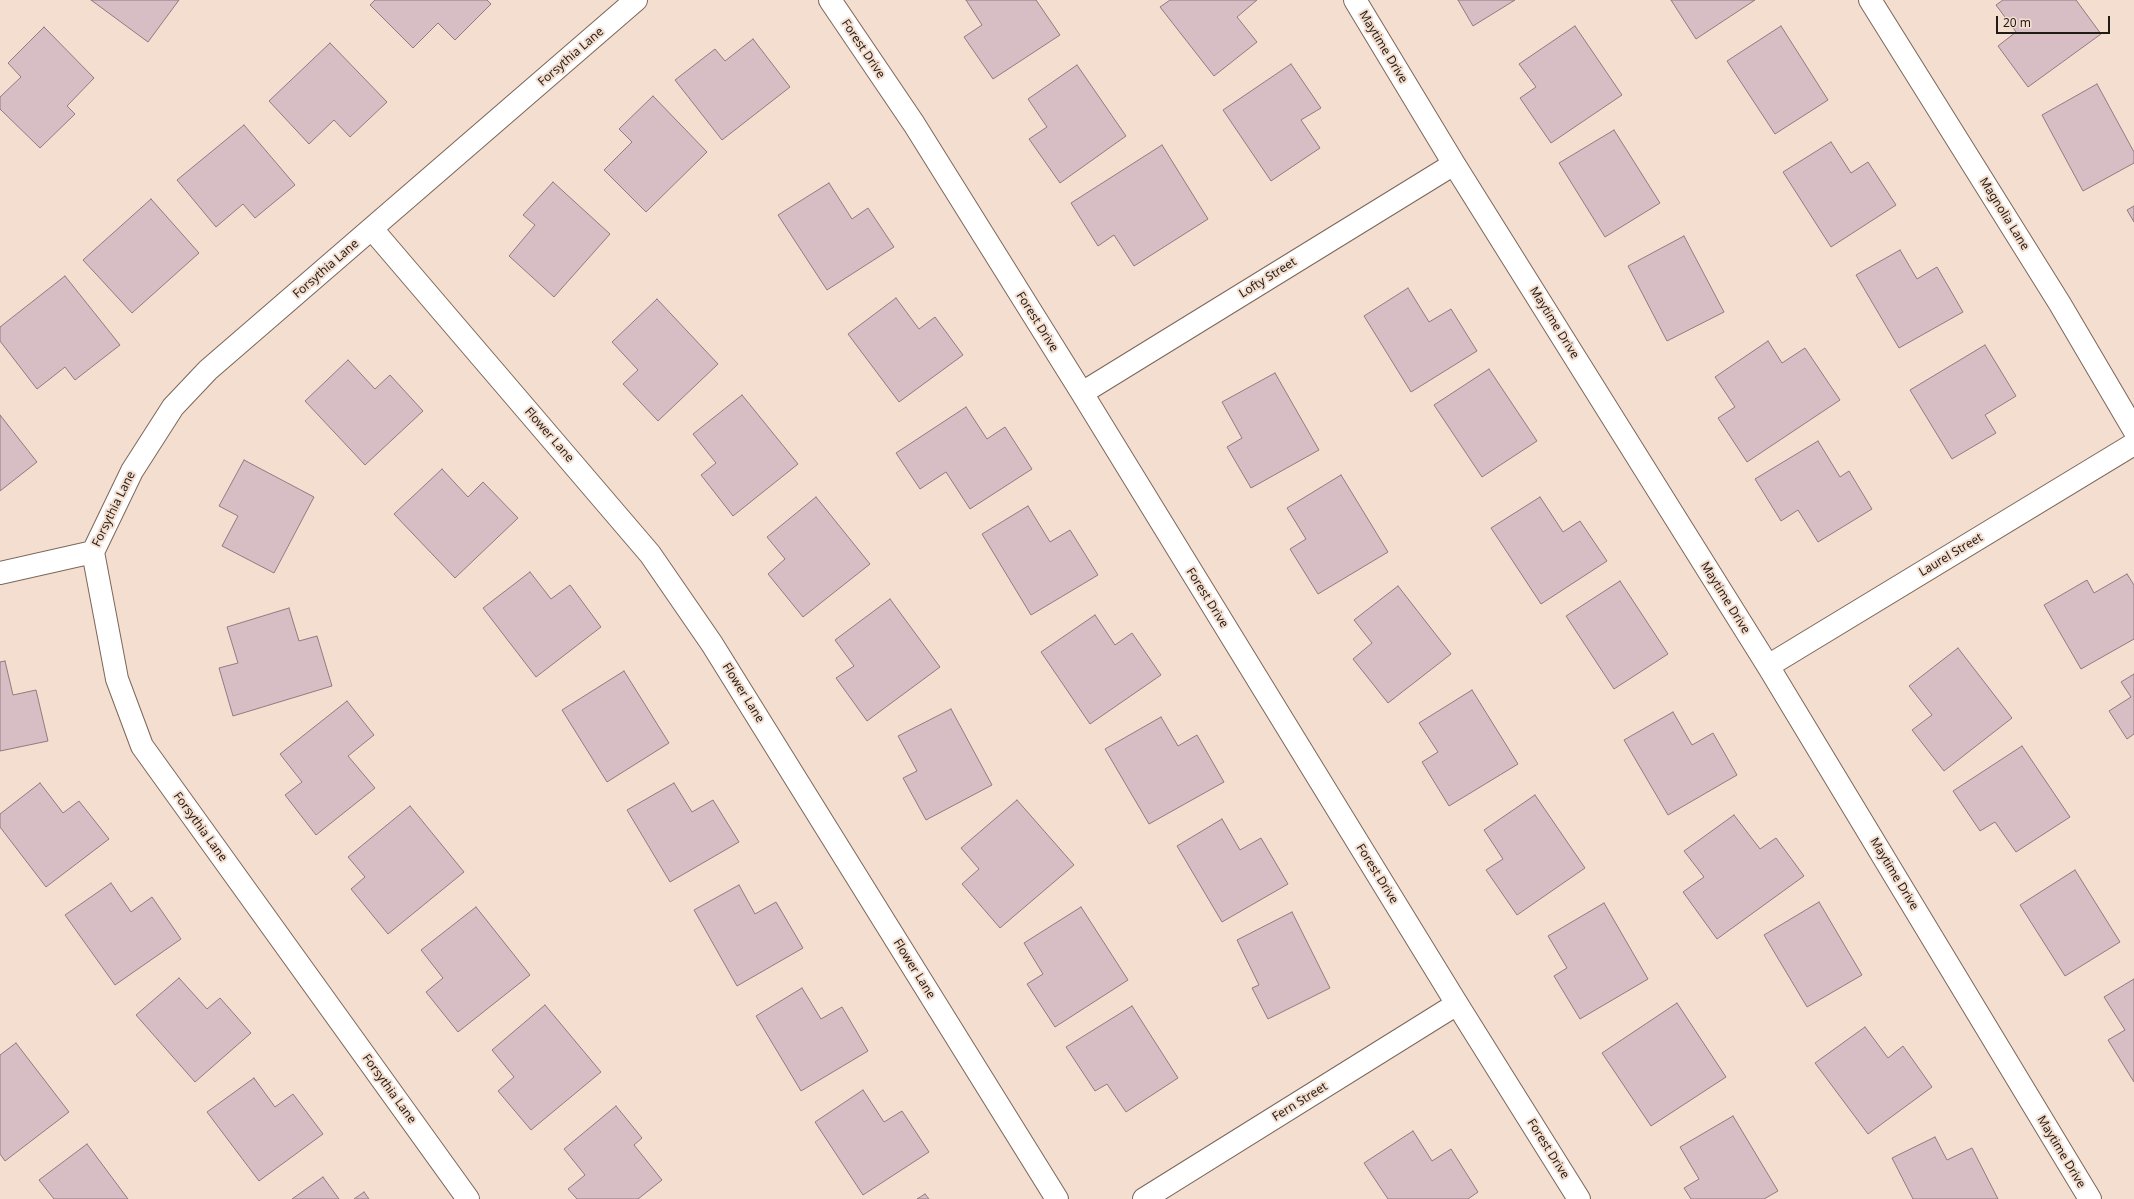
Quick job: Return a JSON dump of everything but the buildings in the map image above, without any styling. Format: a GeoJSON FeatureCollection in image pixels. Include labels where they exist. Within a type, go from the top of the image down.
{"type":"FeatureCollection","features":[{"type":"Feature","properties":{"kind":"street","name":"Forsythia Lane"},"geometry":{"type":"LineString","coordinates":[[468,1199],[142,746],[117,679],[93,552],[132,471],[173,407],[208,370],[636,0]]}},
{"type":"Feature","properties":{"kind":"street","name":"Forest Drive"},"geometry":{"type":"LineString","coordinates":[[830,0],[914,124],[1082,393],[1457,1004],[1579,1199]]}},
{"type":"Feature","properties":{"kind":"street","name":"Maytime Drive"},"geometry":{"type":"LineString","coordinates":[[1354,0],[1454,164],[1768,666],[2090,1199]]}},
{"type":"Feature","properties":{"kind":"street","name":"Magnolia Lane"},"geometry":{"type":"LineString","coordinates":[[1870,0],[2060,304],[2134,430]]}},
{"type":"Feature","properties":{"kind":"street","name":"Lofty Street"},"geometry":{"type":"LineString","coordinates":[[1082,393],[1454,164]]}},
{"type":"Feature","properties":{"kind":"street","name":"Flower Lane"},"geometry":{"type":"LineString","coordinates":[[372,229],[650,554],[712,644],[1056,1199]]}},
{"type":"Feature","properties":{"kind":"street","name":"Laurel Street"},"geometry":{"type":"LineString","coordinates":[[1768,666],[2134,444]]}},
{"type":"Feature","properties":{"kind":"street"},"geometry":{"type":"LineString","coordinates":[[0,572],[93,552]]}},
{"type":"Feature","properties":{"kind":"street","name":"Fern Street"},"geometry":{"type":"LineString","coordinates":[[1144,1199],[1457,1004]]}}]}
